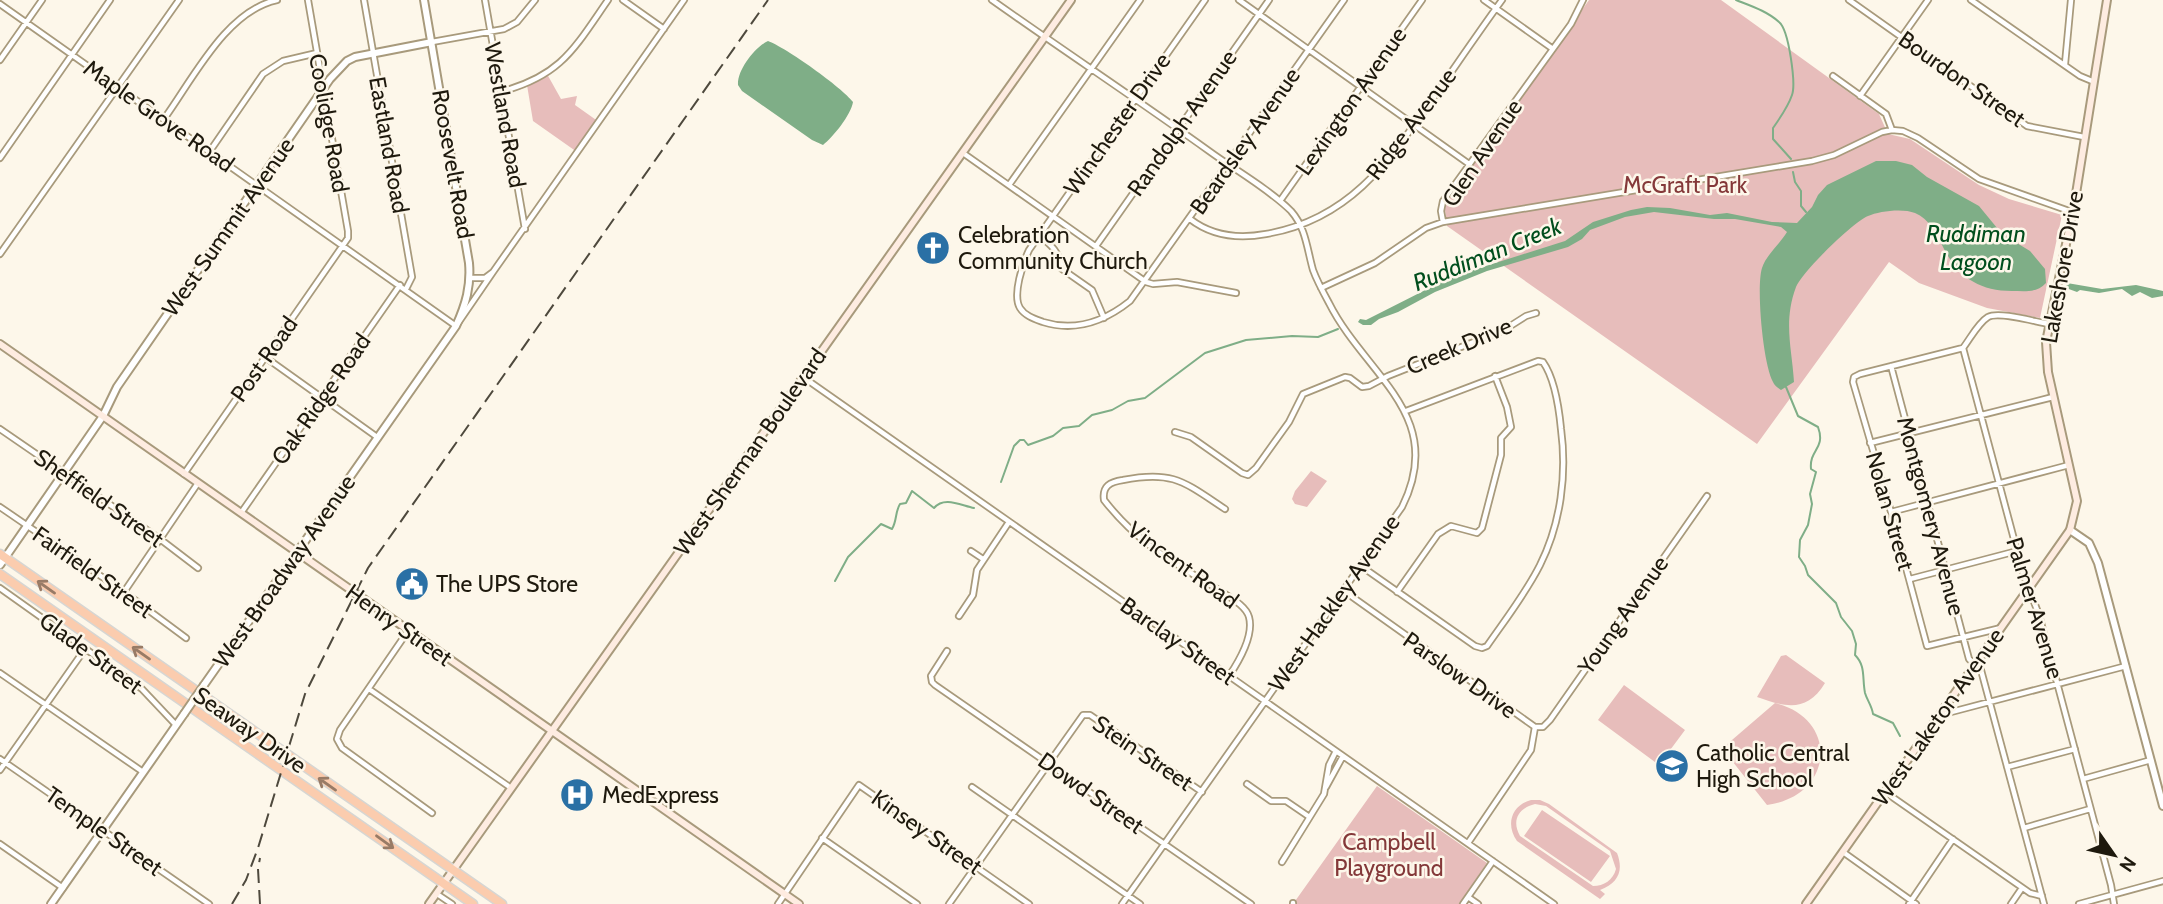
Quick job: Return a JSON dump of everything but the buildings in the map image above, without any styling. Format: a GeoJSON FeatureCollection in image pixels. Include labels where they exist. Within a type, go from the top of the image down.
{"type":"FeatureCollection","features":[{"type":"Feature","properties":{"kind":"highway","name":"Seaway Drive"},"geometry":{"type":"LineString","coordinates":[[1,564],[86,615],[502,904]]}},
{"type":"Feature","properties":{"kind":"highway","name":"Seaway Drive"},"geometry":{"type":"LineString","coordinates":[[1,564],[473,904]]}},
{"type":"Feature","properties":{"kind":"highway"},"geometry":{"type":"LineString","coordinates":[[1,564],[79,624],[85,622],[86,615]]}},
{"type":"Feature","properties":{"kind":"highway"},"geometry":{"type":"LineString","coordinates":[[366,829],[363,822],[369,818],[435,862],[444,864]]}},
{"type":"Feature","properties":{"kind":"highway"},"geometry":{"type":"LineString","coordinates":[[446,886],[460,890],[480,904]]}},
{"type":"Feature","properties":{"kind":"main road","name":"West Sherman Boulevard"},"geometry":{"type":"LineString","coordinates":[[429,904],[446,886],[454,870],[1071,0]]}},
{"type":"Feature","properties":{"kind":"main road","name":"Lakeshore Drive"},"geometry":{"type":"LineString","coordinates":[[2070,530],[2077,501],[2046,358],[2049,324],[2072,212],[2107,0]]}},
{"type":"Feature","properties":{"kind":"main road","name":"Henry Street"},"geometry":{"type":"LineString","coordinates":[[0,344],[799,904]]}},
{"type":"Feature","properties":{"kind":"main road","name":"West Laketon Avenue"},"geometry":{"type":"LineString","coordinates":[[1806,904],[2070,530]]}},
{"type":"Feature","properties":{"kind":"street"},"geometry":{"type":"LineString","coordinates":[[0,60],[42,0]]}},
{"type":"Feature","properties":{"kind":"street"},"geometry":{"type":"LineString","coordinates":[[0,158],[110,0]]}},
{"type":"Feature","properties":{"kind":"street"},"geometry":{"type":"LineString","coordinates":[[1,253],[179,0]]}},
{"type":"Feature","properties":{"kind":"street"},"geometry":{"type":"LineString","coordinates":[[164,119],[232,23],[253,8],[276,0]]}},
{"type":"Feature","properties":{"kind":"street","name":"Coolidge Road"},"geometry":{"type":"LineString","coordinates":[[308,0],[348,231],[348,239],[343,245]]}},
{"type":"Feature","properties":{"kind":"street","name":"Eastland Road"},"geometry":{"type":"LineString","coordinates":[[364,0],[412,277],[405,289]]}},
{"type":"Feature","properties":{"kind":"street","name":"Roosevelt Road"},"geometry":{"type":"LineString","coordinates":[[424,0],[468,250],[468,293],[456,326]]}},
{"type":"Feature","properties":{"kind":"street","name":"Westland Road"},"geometry":{"type":"LineString","coordinates":[[485,0],[525,229]]}},
{"type":"Feature","properties":{"kind":"street","name":"West Summit Avenue"},"geometry":{"type":"LineString","coordinates":[[1,564],[103,416],[117,387],[323,89],[347,61],[373,52],[503,29],[516,22],[535,0]]}},
{"type":"Feature","properties":{"kind":"street"},"geometry":{"type":"LineString","coordinates":[[500,92],[527,85],[554,69],[575,48],[608,0]]}},
{"type":"Feature","properties":{"kind":"street"},"geometry":{"type":"LineString","coordinates":[[623,0],[664,29]]}},
{"type":"Feature","properties":{"kind":"street","name":"West Broadway Avenue"},"geometry":{"type":"LineString","coordinates":[[51,904],[684,0]]}},
{"type":"Feature","properties":{"kind":"street"},"geometry":{"type":"LineString","coordinates":[[992,0],[1280,201],[1300,225]]}},
{"type":"Feature","properties":{"kind":"street"},"geometry":{"type":"LineString","coordinates":[[1009,185],[1140,0]]}},
{"type":"Feature","properties":{"kind":"street","name":"Winchester Drive"},"geometry":{"type":"LineString","coordinates":[[1146,282],[1130,301],[1104,318],[1068,327],[1036,320],[1021,310],[1018,295],[1021,268],[1038,236],[1205,0]]}},
{"type":"Feature","properties":{"kind":"street"},"geometry":{"type":"LineString","coordinates":[[1239,0],[1469,164]]}},
{"type":"Feature","properties":{"kind":"street","name":"Randolph Avenue"},"geometry":{"type":"LineString","coordinates":[[1096,246],[1269,0]]}},
{"type":"Feature","properties":{"kind":"street","name":"Beardsley Avenue"},"geometry":{"type":"LineString","coordinates":[[1146,282],[1344,0]]}},
{"type":"Feature","properties":{"kind":"street","name":"Lexington Avenue"},"geometry":{"type":"LineString","coordinates":[[1280,201],[1422,0]]}},
{"type":"Feature","properties":{"kind":"street"},"geometry":{"type":"LineString","coordinates":[[1484,0],[1553,49]]}},
{"type":"Feature","properties":{"kind":"street","name":"Ridge Avenue"},"geometry":{"type":"LineString","coordinates":[[1190,219],[1219,234],[1241,237],[1274,233],[1300,225],[1337,207],[1368,183],[1387,163],[1502,0]]}},
{"type":"Feature","properties":{"kind":"street","name":"Bourdon Street"},"geometry":{"type":"LineString","coordinates":[[1849,0],[2027,126],[2084,137]]}},
{"type":"Feature","properties":{"kind":"street"},"geometry":{"type":"LineString","coordinates":[[1860,96],[1928,0]]}},
{"type":"Feature","properties":{"kind":"street"},"geometry":{"type":"LineString","coordinates":[[1971,0],[2082,78],[2092,81]]}},
{"type":"Feature","properties":{"kind":"street"},"geometry":{"type":"LineString","coordinates":[[2064,65],[2071,0]]}},
{"type":"Feature","properties":{"kind":"street","name":"Glen Avenue"},"geometry":{"type":"LineString","coordinates":[[1321,288],[1375,263],[1426,228],[1443,222],[1443,201],[1577,16],[1582,2]]}},
{"type":"Feature","properties":{"kind":"street","name":"Maple Grove Road"},"geometry":{"type":"LineString","coordinates":[[0,4],[456,326]]}},
{"type":"Feature","properties":{"kind":"street"},"geometry":{"type":"LineString","coordinates":[[210,151],[259,78],[283,61],[317,53]]}},
{"type":"Feature","properties":{"kind":"street"},"geometry":{"type":"LineString","coordinates":[[1832,76],[1888,116],[1892,130]]}},
{"type":"Feature","properties":{"kind":"street"},"geometry":{"type":"LineString","coordinates":[[1443,222],[1812,161],[1834,155],[1873,135],[1892,130],[1913,135],[1986,182],[2072,212]]}},
{"type":"Feature","properties":{"kind":"street"},"geometry":{"type":"LineString","coordinates":[[962,152],[1146,282],[1177,282],[1236,293]]}},
{"type":"Feature","properties":{"kind":"street","name":"West Hackley Avenue"},"geometry":{"type":"LineString","coordinates":[[1122,904],[1402,507],[1414,478],[1416,447],[1406,411],[1344,329],[1314,272],[1300,225]]}},
{"type":"Feature","properties":{"kind":"street"},"geometry":{"type":"LineString","coordinates":[[1038,236],[1056,250],[1062,269],[1092,290],[1104,318]]}},
{"type":"Feature","properties":{"kind":"street","name":"Post Road"},"geometry":{"type":"LineString","coordinates":[[184,474],[343,245]]}},
{"type":"Feature","properties":{"kind":"street"},"geometry":{"type":"LineString","coordinates":[[470,278],[485,278],[493,272]]}},
{"type":"Feature","properties":{"kind":"street","name":"Oak Ridge Road"},"geometry":{"type":"LineString","coordinates":[[241,513],[400,285]]}},
{"type":"Feature","properties":{"kind":"street","name":"Creek Drive"},"geometry":{"type":"LineString","coordinates":[[1175,432],[1191,438],[1248,475],[1289,422],[1303,394],[1345,377],[1362,387],[1369,386],[1504,330],[1536,313]]}},
{"type":"Feature","properties":{"kind":"street"},"geometry":{"type":"LineString","coordinates":[[1891,366],[1963,348],[1985,319],[1995,315],[2049,324]]}},
{"type":"Feature","properties":{"kind":"street","name":"Palmer Avenue"},"geometry":{"type":"LineString","coordinates":[[1963,348],[2017,551],[2039,615],[2058,684],[2114,904]]}},
{"type":"Feature","properties":{"kind":"street"},"geometry":{"type":"LineString","coordinates":[[265,358],[377,437]]}},
{"type":"Feature","properties":{"kind":"street"},"geometry":{"type":"LineString","coordinates":[[1361,566],[1479,648],[1487,646],[1539,567],[1547,549],[1560,501],[1565,459],[1559,408],[1543,362],[1538,361],[1496,376],[1406,411]]}},
{"type":"Feature","properties":{"kind":"street","name":"Nolan Street"},"geometry":{"type":"LineString","coordinates":[[1891,366],[1854,377],[1853,382],[1927,646],[1963,637]]}},
{"type":"Feature","properties":{"kind":"street","name":"Montgomery Avenue"},"geometry":{"type":"LineString","coordinates":[[1891,366],[1969,659],[1981,670],[2044,904]]}},
{"type":"Feature","properties":{"kind":"street"},"geometry":{"type":"LineString","coordinates":[[1397,592],[1438,534],[1451,526],[1478,533],[1482,528],[1500,455],[1501,438],[1511,427],[1496,376]]}},
{"type":"Feature","properties":{"kind":"street","name":"Barclay Street"},"geometry":{"type":"LineString","coordinates":[[803,377],[1554,904]]}},
{"type":"Feature","properties":{"kind":"street"},"geometry":{"type":"LineString","coordinates":[[1870,443],[2053,397]]}},
{"type":"Feature","properties":{"kind":"street","name":"Sheffield Street"},"geometry":{"type":"LineString","coordinates":[[0,429],[198,568]]}},
{"type":"Feature","properties":{"kind":"street"},"geometry":{"type":"LineString","coordinates":[[1891,512],[2070,465]]}},
{"type":"Feature","properties":{"kind":"street","name":"Vincent Road"},"geometry":{"type":"LineString","coordinates":[[1225,509],[1190,485],[1163,475],[1149,474],[1115,481],[1106,485],[1103,495],[1119,518],[1147,546],[1228,596],[1247,611],[1250,625],[1248,636],[1229,676]]}},
{"type":"Feature","properties":{"kind":"street"},"geometry":{"type":"LineString","coordinates":[[124,592],[198,483]]}},
{"type":"Feature","properties":{"kind":"street","name":"Young Avenue"},"geometry":{"type":"LineString","coordinates":[[1535,727],[1543,727],[1550,720],[1707,496]]}},
{"type":"Feature","properties":{"kind":"street","name":"Fairfield Street"},"geometry":{"type":"LineString","coordinates":[[0,507],[186,638]]}},
{"type":"Feature","properties":{"kind":"street"},"geometry":{"type":"LineString","coordinates":[[959,616],[974,595],[976,570],[1009,522]]}},
{"type":"Feature","properties":{"kind":"street"},"geometry":{"type":"LineString","coordinates":[[2070,530],[2093,549],[2163,806]]}},
{"type":"Feature","properties":{"kind":"street"},"geometry":{"type":"LineString","coordinates":[[971,551],[984,559]]}},
{"type":"Feature","properties":{"kind":"street"},"geometry":{"type":"LineString","coordinates":[[1910,579],[2017,551]]}},
{"type":"Feature","properties":{"kind":"street","name":"Glade Street"},"geometry":{"type":"LineString","coordinates":[[0,588],[142,689],[176,725]]}},
{"type":"Feature","properties":{"kind":"street","name":"Parslow Drive"},"geometry":{"type":"LineString","coordinates":[[1344,591],[1535,727],[1531,750],[1468,843]]}},
{"type":"Feature","properties":{"kind":"street"},"geometry":{"type":"LineString","coordinates":[[1963,637],[2001,628]]}},
{"type":"Feature","properties":{"kind":"street"},"geometry":{"type":"LineString","coordinates":[[408,631],[340,730],[337,739],[342,748],[432,813]]}},
{"type":"Feature","properties":{"kind":"street"},"geometry":{"type":"LineString","coordinates":[[0,770],[3,761],[85,649]]}},
{"type":"Feature","properties":{"kind":"street","name":"Dowd Street"},"geometry":{"type":"LineString","coordinates":[[947,651],[931,676],[932,682],[1251,904]]}},
{"type":"Feature","properties":{"kind":"street"},"geometry":{"type":"LineString","coordinates":[[1939,715],[2126,666]]}},
{"type":"Feature","properties":{"kind":"street"},"geometry":{"type":"LineString","coordinates":[[0,673],[143,772]]}},
{"type":"Feature","properties":{"kind":"street"},"geometry":{"type":"LineString","coordinates":[[369,689],[512,789]]}},
{"type":"Feature","properties":{"kind":"street","name":"Stein Street"},"geometry":{"type":"LineString","coordinates":[[1048,764],[1083,715],[1090,715],[1202,792]]}},
{"type":"Feature","properties":{"kind":"street"},"geometry":{"type":"LineString","coordinates":[[2007,767],[2075,749]]}},
{"type":"Feature","properties":{"kind":"street"},"geometry":{"type":"LineString","coordinates":[[1326,788],[1329,765],[1336,751]]}},
{"type":"Feature","properties":{"kind":"street"},"geometry":{"type":"LineString","coordinates":[[1282,862],[1297,841],[1308,816],[1343,756]]}},
{"type":"Feature","properties":{"kind":"street"},"geometry":{"type":"LineString","coordinates":[[2083,779],[2151,760]]}},
{"type":"Feature","properties":{"kind":"street","name":"Temple Street"},"geometry":{"type":"LineString","coordinates":[[3,761],[209,904]]}},
{"type":"Feature","properties":{"kind":"street"},"geometry":{"type":"LineString","coordinates":[[950,904],[1048,764]]}},
{"type":"Feature","properties":{"kind":"street"},"geometry":{"type":"LineString","coordinates":[[1247,784],[1271,801],[1286,801],[1308,816]]}},
{"type":"Feature","properties":{"kind":"street","name":"Kinsey Street"},"geometry":{"type":"LineString","coordinates":[[822,838],[859,785],[1029,904]]}},
{"type":"Feature","properties":{"kind":"street"},"geometry":{"type":"LineString","coordinates":[[972,787],[1140,904]]}},
{"type":"Feature","properties":{"kind":"street"},"geometry":{"type":"LineString","coordinates":[[1885,792],[2022,888],[2042,896]]}},
{"type":"Feature","properties":{"kind":"street"},"geometry":{"type":"LineString","coordinates":[[2024,828],[2090,810]]}},
{"type":"Feature","properties":{"kind":"street"},"geometry":{"type":"LineString","coordinates":[[778,904],[822,838],[917,904]]}},
{"type":"Feature","properties":{"kind":"street"},"geometry":{"type":"LineString","coordinates":[[1843,852],[1912,903],[1953,839]]}},
{"type":"Feature","properties":{"kind":"street"},"geometry":{"type":"LineString","coordinates":[[0,844],[63,888]]}},
{"type":"Feature","properties":{"kind":"street"},"geometry":{"type":"LineString","coordinates":[[1463,904],[1493,861]]}},
{"type":"Feature","properties":{"kind":"street"},"geometry":{"type":"LineString","coordinates":[[2079,904],[2163,881]]}},
{"type":"Feature","properties":{"kind":"street"},"geometry":{"type":"LineString","coordinates":[[2011,904],[2022,888]]}},
{"type":"Feature","properties":{"kind":"street"},"geometry":{"type":"LineString","coordinates":[[437,894],[452,904]]}},
{"type":"Feature","properties":{"kind":"street"},"geometry":{"type":"LineString","coordinates":[[1468,897],[1478,904]]}},
{"type":"Feature","properties":{"kind":"green space","name":"McGraft Park"},"geometry":{"type":"Polygon","coordinates":[[[1589,0],[1721,0],[1879,114],[1888,134],[1910,139],[1979,185],[2009,199],[2062,215],[2040,318],[1987,308],[1919,283],[1889,262],[1757,444],[1447,226],[1447,201],[1589,0]]]}},
{"type":"Feature","properties":{"kind":"green space"},"geometry":{"type":"Polygon","coordinates":[[[547,74],[561,99],[577,96],[575,105],[599,122],[577,152],[533,121],[527,85],[547,74]]]}},
{"type":"Feature","properties":{"kind":"green space"},"geometry":{"type":"Polygon","coordinates":[[[1311,471],[1327,481],[1307,507],[1295,504],[1292,499],[1295,491],[1311,471]]]}},
{"type":"Feature","properties":{"kind":"green space"},"geometry":{"type":"Polygon","coordinates":[[[1786,655],[1825,683],[1811,699],[1795,705],[1757,697],[1781,656],[1786,655]]]}},
{"type":"Feature","properties":{"kind":"green space"},"geometry":{"type":"Polygon","coordinates":[[[1624,685],[1685,730],[1659,765],[1598,720],[1624,685]]]}},
{"type":"Feature","properties":{"kind":"green space"},"geometry":{"type":"Polygon","coordinates":[[[1775,703],[1796,712],[1811,724],[1819,740],[1820,757],[1816,773],[1806,788],[1789,799],[1767,805],[1725,752],[1725,746],[1775,703]]]}},
{"type":"Feature","properties":{"kind":"green space","name":"Campbell Playground"},"geometry":{"type":"Polygon","coordinates":[[[1377,786],[1487,863],[1459,904],[1293,904],[1377,786]]]}},
{"type":"Feature","properties":{"kind":"green space"},"geometry":{"type":"Polygon","coordinates":[[[1540,800],[1549,804],[1617,853],[1620,865],[1618,876],[1600,890],[1605,894],[1600,899],[1517,841],[1511,828],[1512,816],[1524,802],[1540,800]],[[1535,804],[1521,812],[1516,825],[1520,836],[1593,886],[1608,882],[1616,869],[1610,851],[1546,806],[1535,804]]]}},
{"type":"Feature","properties":{"kind":"green space"},"geometry":{"type":"Polygon","coordinates":[[[1542,810],[1610,856],[1591,882],[1524,836],[1542,810]]]}},
{"type":"Feature","properties":{"kind":"water"},"geometry":{"type":"Polygon","coordinates":[[[768,41],[813,68],[853,102],[841,125],[823,145],[742,91],[738,85],[740,73],[748,60],[768,41]]]}},
{"type":"Feature","properties":{"kind":"water","name":"Ruddiman Lagoon"},"geometry":{"type":"Polygon","coordinates":[[[1876,161],[1896,161],[1912,165],[1927,177],[1979,206],[2002,234],[2030,251],[2045,269],[2046,283],[2035,290],[2027,291],[2000,290],[1979,285],[1954,265],[1931,227],[1920,216],[1910,211],[1898,210],[1868,216],[1829,248],[1796,287],[1789,323],[1794,382],[1781,390],[1769,373],[1766,359],[1760,278],[1764,263],[1787,232],[1781,227],[1735,219],[1654,212],[1625,217],[1590,230],[1582,239],[1568,247],[1487,271],[1435,292],[1371,325],[1358,322],[1451,277],[1565,241],[1593,222],[1631,210],[1647,207],[1670,208],[1710,215],[1727,213],[1772,222],[1797,223],[1827,185],[1876,161]]]}},
{"type":"Feature","properties":{"kind":"water"},"geometry":{"type":"Polygon","coordinates":[[[2067,283],[2102,289],[2136,285],[2163,291],[2163,296],[2152,298],[2140,292],[2132,296],[2122,289],[2099,293],[2080,290],[2077,292],[2066,288],[2067,283]]]}},
{"type":"Feature","properties":{"kind":"waterway"},"geometry":{"type":"LineString","coordinates":[[1736,0],[1774,18],[1783,27],[1786,35],[1791,57],[1793,89],[1784,112],[1773,128],[1773,139],[1791,159]]}},
{"type":"Feature","properties":{"kind":"waterway"},"geometry":{"type":"LineString","coordinates":[[1793,172],[1801,191],[1801,206],[1806,212]]}},
{"type":"Feature","properties":{"kind":"waterway","name":"Ruddiman Creek"},"geometry":{"type":"LineString","coordinates":[[1001,482],[1014,446],[1020,440],[1024,440],[1028,445],[1053,436],[1063,428],[1079,426],[1092,415],[1112,410],[1128,401],[1145,398],[1205,353],[1246,340],[1318,337],[1338,329]]}},
{"type":"Feature","properties":{"kind":"waterway"},"geometry":{"type":"LineString","coordinates":[[1786,387],[1798,416],[1818,427],[1820,434],[1819,445],[1811,462],[1811,469],[1816,472],[1810,494],[1812,504],[1808,525],[1800,540],[1799,557],[1808,575],[1836,603],[1841,617],[1852,631],[1856,644],[1855,655],[1862,668],[1865,693],[1873,714],[1893,723],[1900,736]]}},
{"type":"Feature","properties":{"kind":"waterway","name":"Ruddiman Creek"},"geometry":{"type":"LineString","coordinates":[[835,581],[848,557],[881,524],[892,529],[900,504],[906,503],[912,491],[934,508],[947,502],[974,508]]}},
{"type":"Feature","properties":{"kind":"railway"},"geometry":{"type":"LineString","coordinates":[[232,904],[246,880],[258,848],[305,694],[368,568],[768,0]]}},
{"type":"Feature","properties":{"kind":"railway"},"geometry":{"type":"LineString","coordinates":[[260,858],[260,904]]}},
{"type":"Feature","properties":{"kind":"place","name":"Celebration Community Church"},"geometry":{"type":"Point","coordinates":[933,248]}},
{"type":"Feature","properties":{"kind":"place","name":"The UPS Store"},"geometry":{"type":"Point","coordinates":[412,584]}},
{"type":"Feature","properties":{"kind":"place","name":"Catholic Central High School"},"geometry":{"type":"Point","coordinates":[1672,766]}},
{"type":"Feature","properties":{"kind":"place","name":"MedExpress"},"geometry":{"type":"Point","coordinates":[577,795]}}]}
